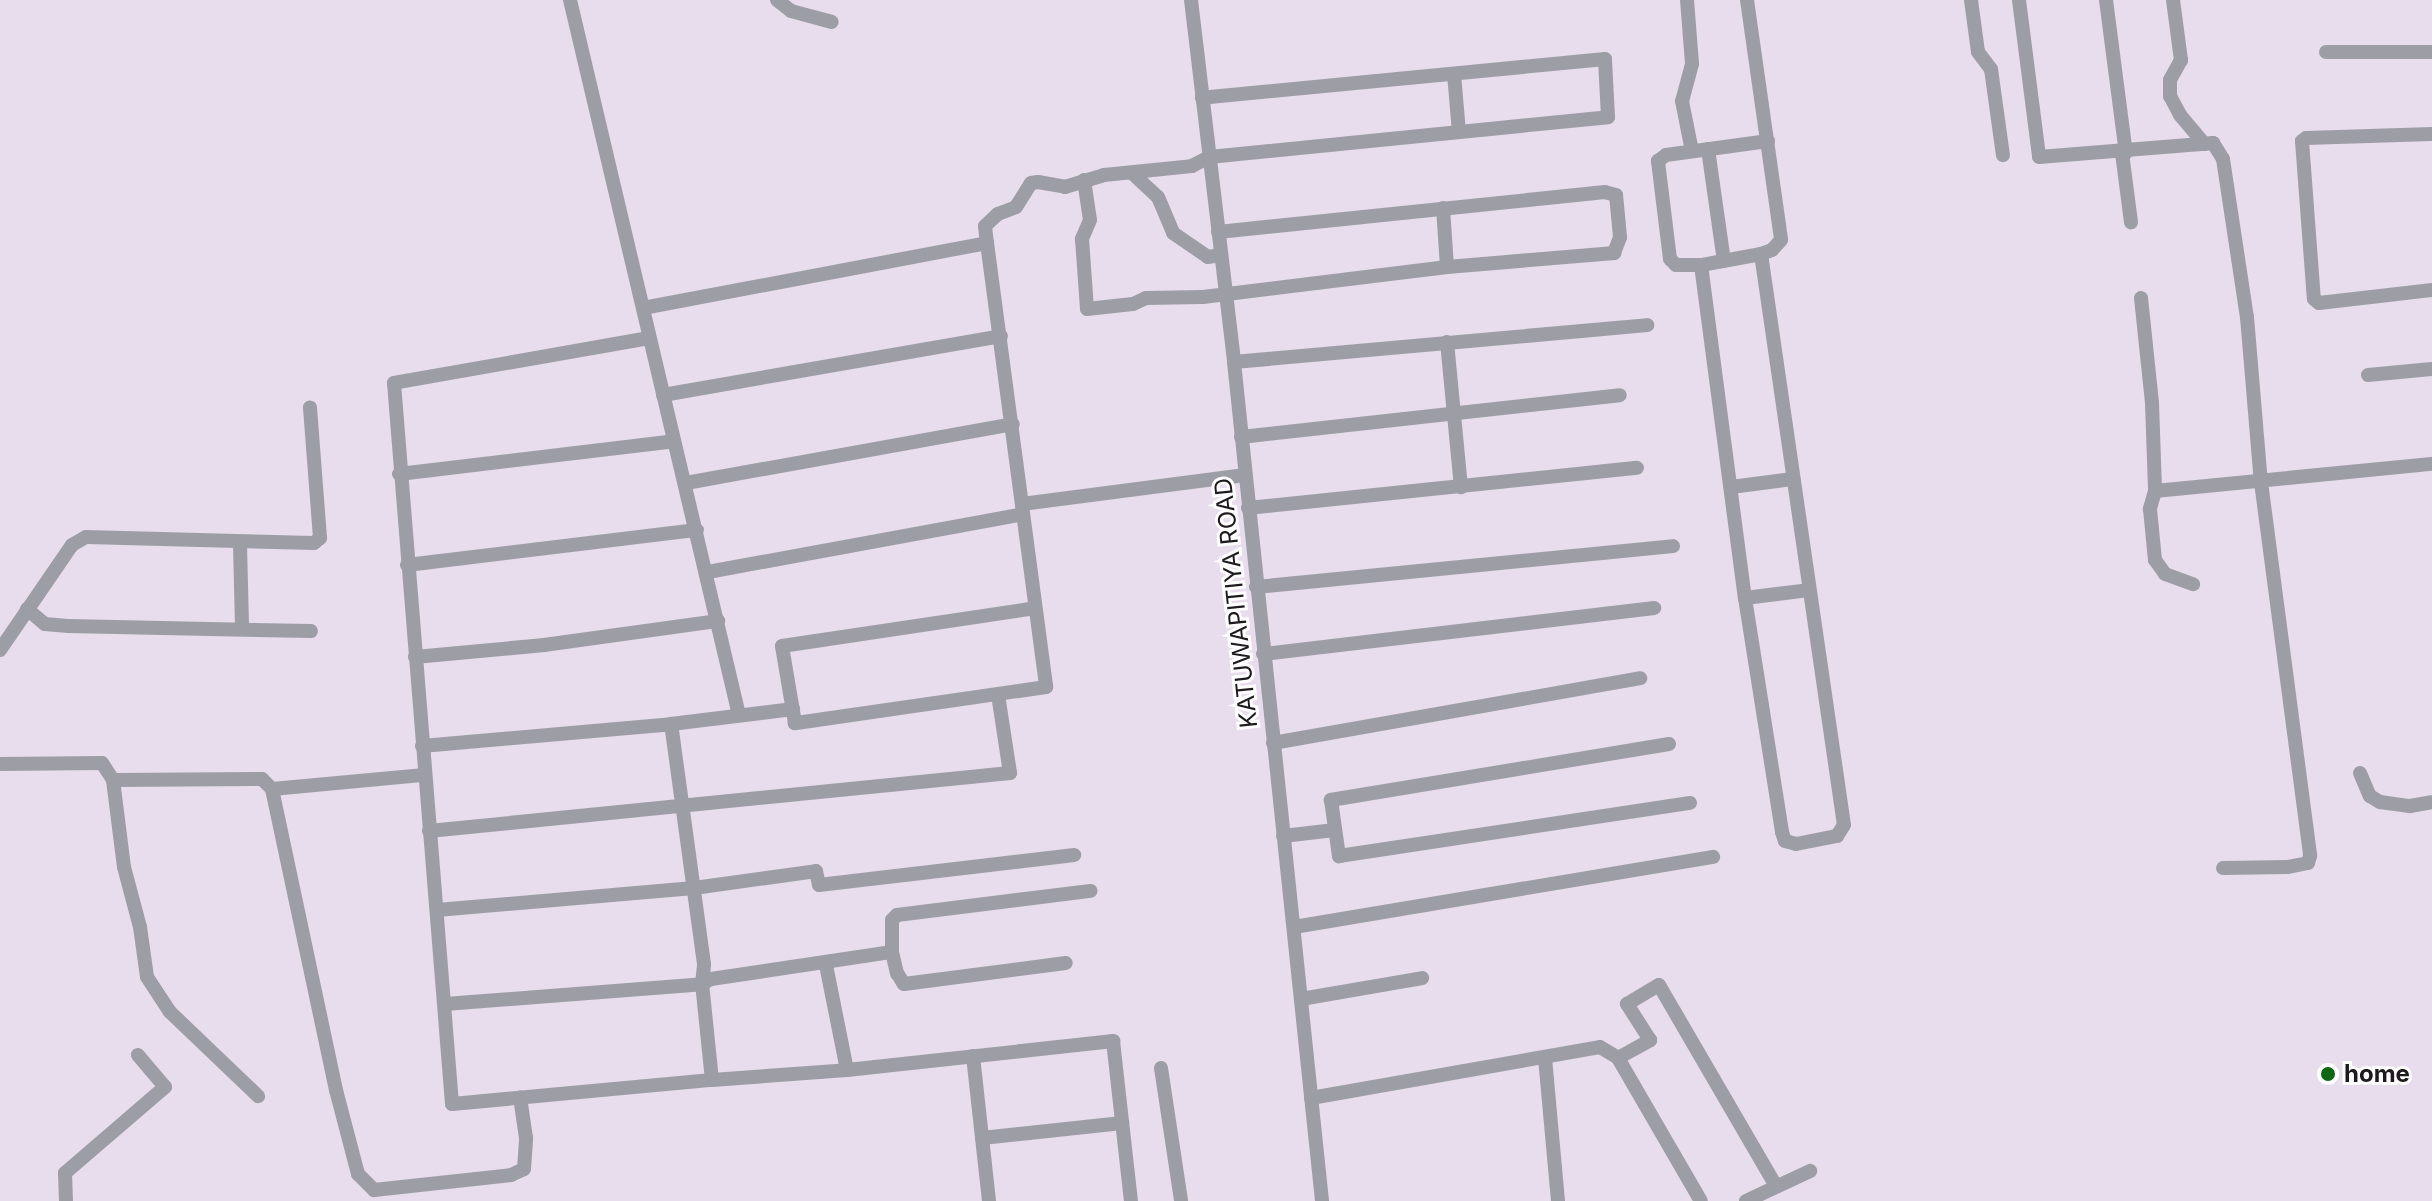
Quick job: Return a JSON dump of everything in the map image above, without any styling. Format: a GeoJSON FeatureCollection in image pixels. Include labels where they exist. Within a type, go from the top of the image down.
{"type":"FeatureCollection","features":[{"type":"Feature","properties":{"kind":"street"},"geometry":{"type":"LineString","coordinates":[[570,0],[649,338],[708,572],[739,715]]}},
{"type":"Feature","properties":{"kind":"street"},"geometry":{"type":"LineString","coordinates":[[777,0],[791,11],[832,22]]}},
{"type":"Feature","properties":{"kind":"street","name":"KATUWAPITIYA ROAD"},"geometry":{"type":"LineString","coordinates":[[1191,0],[1234,362],[1322,1201]]}},
{"type":"Feature","properties":{"kind":"street"},"geometry":{"type":"LineString","coordinates":[[1687,0],[1692,64],[1682,101],[1692,151]]}},
{"type":"Feature","properties":{"kind":"street"},"geometry":{"type":"LineString","coordinates":[[1747,0],[1768,141],[1781,240],[1772,250],[1761,254],[1701,265],[1676,265],[1670,259],[1658,165],[1666,155],[1768,141]]}},
{"type":"Feature","properties":{"kind":"street"},"geometry":{"type":"LineString","coordinates":[[1971,0],[1978,52],[1991,69],[2003,155]]}},
{"type":"Feature","properties":{"kind":"street"},"geometry":{"type":"LineString","coordinates":[[2019,0],[2039,157],[2124,153],[2213,143],[2223,159],[2247,317],[2261,482],[2310,856],[2308,863],[2287,867],[2223,868]]}},
{"type":"Feature","properties":{"kind":"street"},"geometry":{"type":"LineString","coordinates":[[2106,0],[2131,222]]}},
{"type":"Feature","properties":{"kind":"street"},"geometry":{"type":"LineString","coordinates":[[2173,0],[2181,60],[2170,80],[2170,96],[2180,115],[2204,144]]}},
{"type":"Feature","properties":{"kind":"street"},"geometry":{"type":"LineString","coordinates":[[2326,52],[2432,52]]}},
{"type":"Feature","properties":{"kind":"street"},"geometry":{"type":"LineString","coordinates":[[1035,608],[782,646],[795,723],[1046,687],[985,226],[998,214],[1016,207],[1031,183],[1065,187],[1084,180],[1192,166],[1209,157],[1608,117],[1605,59],[1202,98]]}},
{"type":"Feature","properties":{"kind":"street"},"geometry":{"type":"LineString","coordinates":[[1454,74],[1459,132]]}},
{"type":"Feature","properties":{"kind":"street"},"geometry":{"type":"LineString","coordinates":[[2432,134],[2306,138],[2302,141],[2314,299],[2319,303],[2432,290]]}},
{"type":"Feature","properties":{"kind":"street"},"geometry":{"type":"LineString","coordinates":[[1708,149],[1724,261]]}},
{"type":"Feature","properties":{"kind":"street"},"geometry":{"type":"LineString","coordinates":[[1132,173],[1158,197],[1173,233],[1208,257],[1220,255]]}},
{"type":"Feature","properties":{"kind":"street"},"geometry":{"type":"LineString","coordinates":[[1084,180],[1090,220],[1082,239],[1087,309],[1133,304],[1146,298],[1225,294],[1447,267],[1614,253],[1619,246],[1619,217],[1616,195],[1611,192],[1218,232]]}},
{"type":"Feature","properties":{"kind":"street"},"geometry":{"type":"LineString","coordinates":[[1443,208],[1447,267]]}},
{"type":"Feature","properties":{"kind":"street"},"geometry":{"type":"LineString","coordinates":[[643,308],[987,243]]}},
{"type":"Feature","properties":{"kind":"street"},"geometry":{"type":"LineString","coordinates":[[1701,265],[1745,598],[1782,832],[1785,841],[1796,844],[1837,836],[1844,825],[1761,254]]}},
{"type":"Feature","properties":{"kind":"street"},"geometry":{"type":"LineString","coordinates":[[2141,298],[2152,403],[2155,491],[2150,509],[2155,560],[2165,574],[2193,584]]}},
{"type":"Feature","properties":{"kind":"street"},"geometry":{"type":"LineString","coordinates":[[1234,362],[1647,325]]}},
{"type":"Feature","properties":{"kind":"street"},"geometry":{"type":"LineString","coordinates":[[663,395],[1001,336]]}},
{"type":"Feature","properties":{"kind":"street"},"geometry":{"type":"LineString","coordinates":[[649,338],[394,383],[452,1104],[847,1070],[1113,1041],[1131,1201]]}},
{"type":"Feature","properties":{"kind":"street"},"geometry":{"type":"LineString","coordinates":[[1447,342],[1461,487]]}},
{"type":"Feature","properties":{"kind":"street"},"geometry":{"type":"LineString","coordinates":[[2368,375],[2432,369]]}},
{"type":"Feature","properties":{"kind":"street"},"geometry":{"type":"LineString","coordinates":[[1241,437],[1454,416],[1620,395]]}},
{"type":"Feature","properties":{"kind":"street"},"geometry":{"type":"LineString","coordinates":[[0,650],[72,545],[86,537],[240,544],[314,543],[320,538],[310,407]]}},
{"type":"Feature","properties":{"kind":"street"},"geometry":{"type":"LineString","coordinates":[[686,483],[1013,424]]}},
{"type":"Feature","properties":{"kind":"street"},"geometry":{"type":"LineString","coordinates":[[399,474],[674,441]]}},
{"type":"Feature","properties":{"kind":"street"},"geometry":{"type":"LineString","coordinates":[[2155,491],[2432,464]]}},
{"type":"Feature","properties":{"kind":"street"},"geometry":{"type":"LineString","coordinates":[[1248,508],[1637,468]]}},
{"type":"Feature","properties":{"kind":"street"},"geometry":{"type":"LineString","coordinates":[[708,572],[1023,509],[1245,475]]}},
{"type":"Feature","properties":{"kind":"street"},"geometry":{"type":"LineString","coordinates":[[1731,487],[1793,479]]}},
{"type":"Feature","properties":{"kind":"street"},"geometry":{"type":"LineString","coordinates":[[407,565],[524,554],[697,530]]}},
{"type":"Feature","properties":{"kind":"street"},"geometry":{"type":"LineString","coordinates":[[240,544],[242,628]]}},
{"type":"Feature","properties":{"kind":"street"},"geometry":{"type":"LineString","coordinates":[[1256,587],[1673,546]]}},
{"type":"Feature","properties":{"kind":"street"},"geometry":{"type":"LineString","coordinates":[[1745,598],[1809,590]]}},
{"type":"Feature","properties":{"kind":"street"},"geometry":{"type":"LineString","coordinates":[[1263,654],[1654,608]]}},
{"type":"Feature","properties":{"kind":"street"},"geometry":{"type":"LineString","coordinates":[[27,609],[45,624],[68,626],[311,631]]}},
{"type":"Feature","properties":{"kind":"street"},"geometry":{"type":"LineString","coordinates":[[415,657],[544,645],[718,621]]}},
{"type":"Feature","properties":{"kind":"street"},"geometry":{"type":"LineString","coordinates":[[1273,743],[1640,678]]}},
{"type":"Feature","properties":{"kind":"street"},"geometry":{"type":"LineString","coordinates":[[429,831],[1010,773],[998,695]]}},
{"type":"Feature","properties":{"kind":"street"},"geometry":{"type":"LineString","coordinates":[[422,746],[671,724],[793,709]]}},
{"type":"Feature","properties":{"kind":"street"},"geometry":{"type":"LineString","coordinates":[[671,724],[704,964],[702,984],[712,1080]]}},
{"type":"Feature","properties":{"kind":"street"},"geometry":{"type":"LineString","coordinates":[[1669,744],[1331,800],[1339,856],[1690,803]]}},
{"type":"Feature","properties":{"kind":"street"},"geometry":{"type":"LineString","coordinates":[[0,764],[102,763],[113,780],[124,867],[140,927],[147,977],[170,1012],[258,1096]]}},
{"type":"Feature","properties":{"kind":"street"},"geometry":{"type":"LineString","coordinates":[[2360,773],[2370,796],[2380,802],[2410,806],[2432,802]]}},
{"type":"Feature","properties":{"kind":"street"},"geometry":{"type":"LineString","coordinates":[[272,789],[424,775]]}},
{"type":"Feature","properties":{"kind":"street"},"geometry":{"type":"LineString","coordinates":[[113,780],[262,779],[272,789],[336,1090],[358,1174],[374,1190],[511,1175],[524,1169],[526,1138],[520,1097]]}},
{"type":"Feature","properties":{"kind":"street"},"geometry":{"type":"LineString","coordinates":[[1283,836],[1335,830]]}},
{"type":"Feature","properties":{"kind":"street"},"geometry":{"type":"LineString","coordinates":[[437,910],[694,888],[816,871],[819,885],[1074,855]]}},
{"type":"Feature","properties":{"kind":"street"},"geometry":{"type":"LineString","coordinates":[[1294,927],[1713,857]]}},
{"type":"Feature","properties":{"kind":"street"},"geometry":{"type":"LineString","coordinates":[[1066,963],[904,984],[897,973],[892,952],[892,920],[897,915],[1091,891]]}},
{"type":"Feature","properties":{"kind":"street"},"geometry":{"type":"LineString","coordinates":[[445,1004],[702,984],[711,979],[826,965],[892,952]]}},
{"type":"Feature","properties":{"kind":"street"},"geometry":{"type":"LineString","coordinates":[[826,965],[847,1070]]}},
{"type":"Feature","properties":{"kind":"street"},"geometry":{"type":"LineString","coordinates":[[1301,999],[1422,978]]}},
{"type":"Feature","properties":{"kind":"street"},"geometry":{"type":"LineString","coordinates":[[1618,1058],[1650,1040],[1627,1004],[1659,985],[1772,1192]]}},
{"type":"Feature","properties":{"kind":"street"},"geometry":{"type":"LineString","coordinates":[[1311,1098],[1600,1047],[1618,1058],[1701,1201]]}},
{"type":"Feature","properties":{"kind":"street"},"geometry":{"type":"LineString","coordinates":[[66,1201],[65,1173],[165,1087],[138,1055]]}},
{"type":"Feature","properties":{"kind":"street"},"geometry":{"type":"LineString","coordinates":[[973,1056],[989,1201]]}},
{"type":"Feature","properties":{"kind":"street"},"geometry":{"type":"LineString","coordinates":[[1545,1058],[1558,1201]]}},
{"type":"Feature","properties":{"kind":"street"},"geometry":{"type":"LineString","coordinates":[[1161,1068],[1181,1201]]}},
{"type":"Feature","properties":{"kind":"street"},"geometry":{"type":"LineString","coordinates":[[982,1138],[1122,1123]]}},
{"type":"Feature","properties":{"kind":"street"},"geometry":{"type":"LineString","coordinates":[[1746,1201],[1772,1192],[1810,1171]]}},
{"type":"Feature","properties":{"kind":"place","name":"home"},"geometry":{"type":"Point","coordinates":[2328,1074]}}]}
